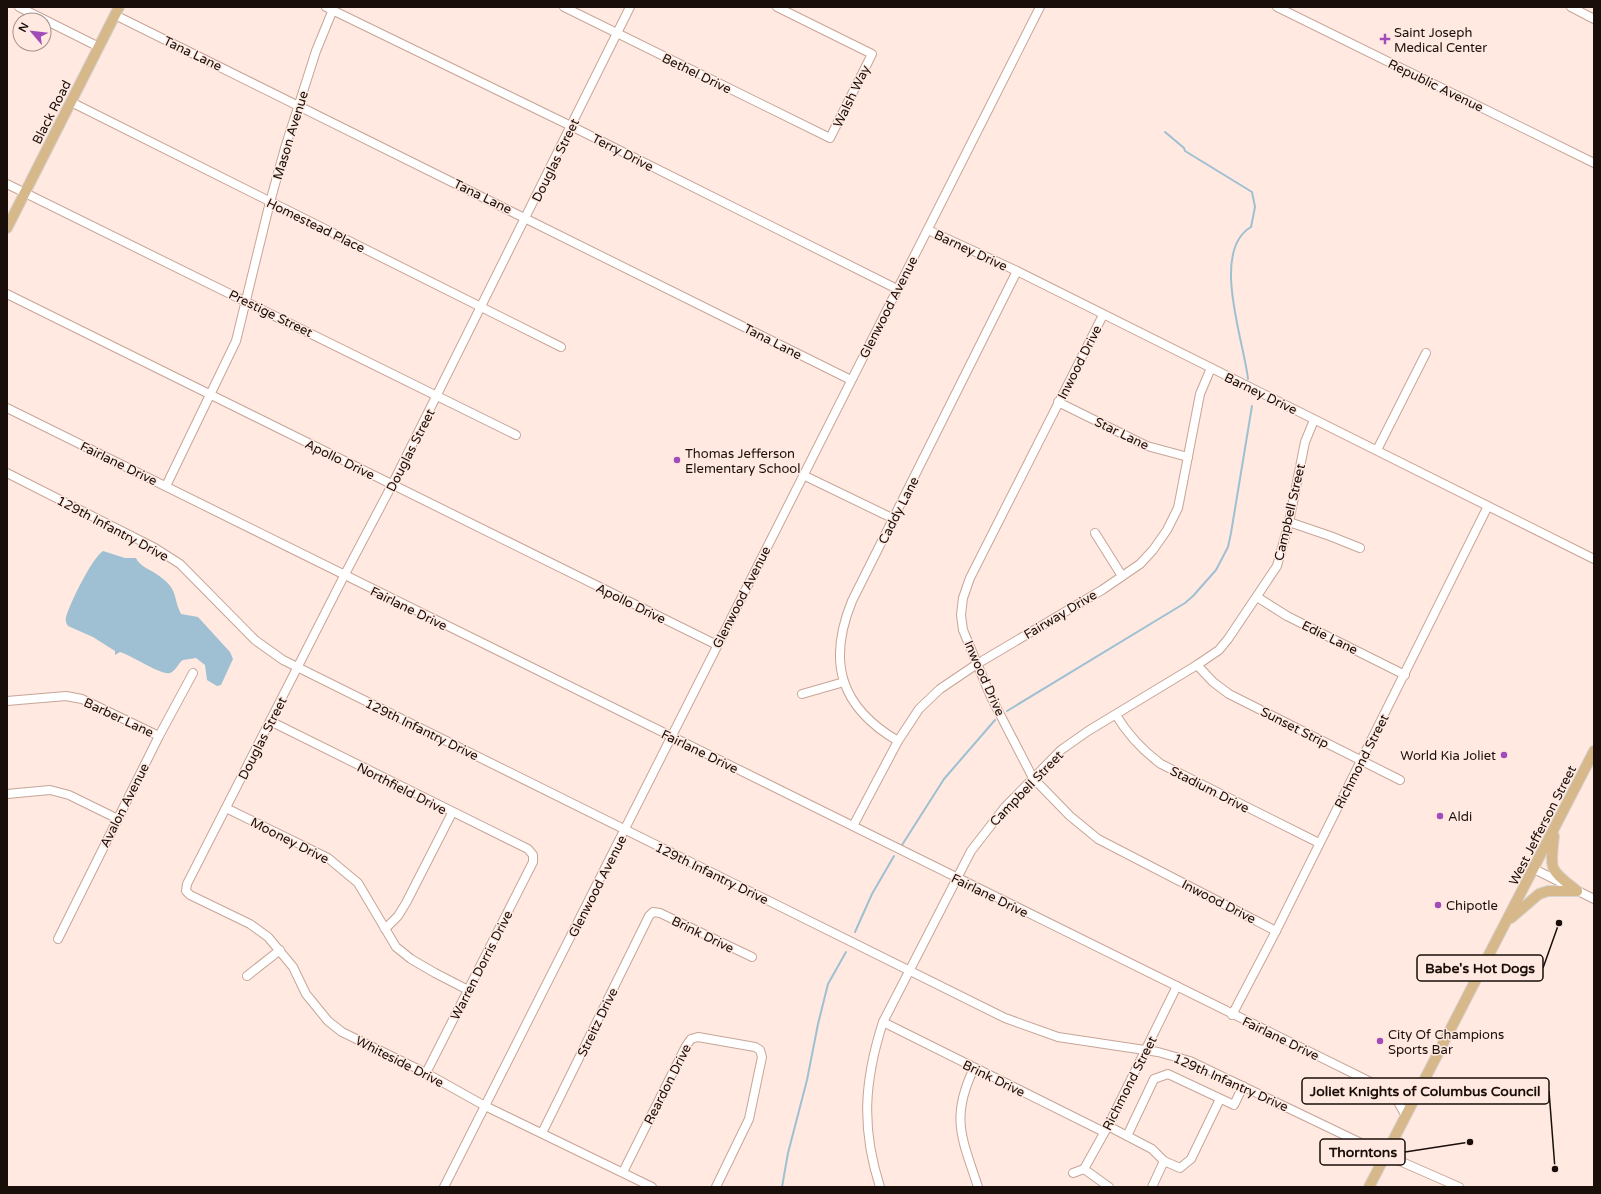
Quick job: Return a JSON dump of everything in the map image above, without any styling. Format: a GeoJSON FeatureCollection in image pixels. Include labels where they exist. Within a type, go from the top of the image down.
{"type":"FeatureCollection","features":[{"type":"Feature","properties":{"kind":"main road","name":"Black Road"},"geometry":{"type":"LineString","coordinates":[[7,228],[117,11]]}},
{"type":"Feature","properties":{"kind":"main road","name":"West Jefferson Street"},"geometry":{"type":"LineString","coordinates":[[1369,1187],[1534,870],[1594,751]]}},
{"type":"Feature","properties":{"kind":"main road"},"geometry":{"type":"LineString","coordinates":[[1554,830],[1551,865],[1556,874],[1577,891]]}},
{"type":"Feature","properties":{"kind":"main road"},"geometry":{"type":"LineString","coordinates":[[1507,922],[1539,894],[1548,891],[1577,891]]}},
{"type":"Feature","properties":{"kind":"street"},"geometry":{"type":"LineString","coordinates":[[19,7],[99,47]]}},
{"type":"Feature","properties":{"kind":"street","name":"Bethel Drive"},"geometry":{"type":"LineString","coordinates":[[564,7],[830,138]]}},
{"type":"Feature","properties":{"kind":"street","name":"Douglas Street"},"geometry":{"type":"LineString","coordinates":[[186,890],[187,884],[392,485],[630,7]]}},
{"type":"Feature","properties":{"kind":"street","name":"Walsh Way"},"geometry":{"type":"LineString","coordinates":[[777,7],[872,54],[830,138]]}},
{"type":"Feature","properties":{"kind":"street","name":"Glenwood Avenue"},"geometry":{"type":"LineString","coordinates":[[444,1187],[1040,7]]}},
{"type":"Feature","properties":{"kind":"street","name":"Republic Avenue"},"geometry":{"type":"LineString","coordinates":[[1277,7],[1594,163]]}},
{"type":"Feature","properties":{"kind":"street"},"geometry":{"type":"LineString","coordinates":[[1571,7],[1594,18]]}},
{"type":"Feature","properties":{"kind":"street","name":"Mason Avenue"},"geometry":{"type":"LineString","coordinates":[[166,486],[236,341],[270,202],[316,50],[331,8]]}},
{"type":"Feature","properties":{"kind":"street","name":"Terry Drive"},"geometry":{"type":"LineString","coordinates":[[331,8],[897,289]]}},
{"type":"Feature","properties":{"kind":"street","name":"Tana Lane"},"geometry":{"type":"LineString","coordinates":[[117,11],[299,106],[851,380]]}},
{"type":"Feature","properties":{"kind":"street","name":"Homestead Place"},"geometry":{"type":"LineString","coordinates":[[71,102],[561,347]]}},
{"type":"Feature","properties":{"kind":"street","name":"Prestige Street"},"geometry":{"type":"LineString","coordinates":[[7,184],[246,300],[516,435]]}},
{"type":"Feature","properties":{"kind":"street","name":"Barney Drive"},"geometry":{"type":"LineString","coordinates":[[928,230],[1017,271],[1594,559]]}},
{"type":"Feature","properties":{"kind":"street","name":"Caddy Lane"},"geometry":{"type":"LineString","coordinates":[[898,741],[883,732],[865,717],[853,701],[844,682],[839,660],[840,641],[844,621],[852,601],[1017,271]]}},
{"type":"Feature","properties":{"kind":"street","name":"Apollo Drive"},"geometry":{"type":"LineString","coordinates":[[7,294],[717,646]]}},
{"type":"Feature","properties":{"kind":"street","name":"Inwood Drive"},"geometry":{"type":"LineString","coordinates":[[1103,315],[970,578],[963,598],[961,615],[963,630],[991,697],[1033,778],[1070,816],[1098,839],[1276,931]]}},
{"type":"Feature","properties":{"kind":"street"},"geometry":{"type":"LineString","coordinates":[[1377,450],[1426,353]]}},
{"type":"Feature","properties":{"kind":"street","name":"Fairway Drive"},"geometry":{"type":"LineString","coordinates":[[853,826],[898,741],[919,709],[940,689],[977,664],[1122,576],[1140,564],[1153,550],[1178,508],[1200,394],[1211,368]]}},
{"type":"Feature","properties":{"kind":"street","name":"Star Lane"},"geometry":{"type":"LineString","coordinates":[[1058,402],[1147,446],[1188,457]]}},
{"type":"Feature","properties":{"kind":"street","name":"Fairlane Drive"},"geometry":{"type":"LineString","coordinates":[[7,408],[344,576],[1177,986],[1232,1015],[1393,1093]]}},
{"type":"Feature","properties":{"kind":"street","name":"Campbell Street"},"geometry":{"type":"LineString","coordinates":[[880,1187],[872,1162],[867,1136],[866,1112],[867,1095],[878,1038],[884,1022],[971,851],[1004,807],[1061,750],[1079,737],[1219,650],[1277,566],[1289,522],[1305,442],[1314,420]]}},
{"type":"Feature","properties":{"kind":"street","name":"129th Infantry Drive"},"geometry":{"type":"LineString","coordinates":[[7,473],[155,548],[180,564],[255,640],[270,652],[299,668],[1005,1018],[1058,1037],[1146,1050],[1172,1055],[1190,1061],[1386,1155],[1459,1187]]}},
{"type":"Feature","properties":{"kind":"street"},"geometry":{"type":"LineString","coordinates":[[803,475],[894,519]]}},
{"type":"Feature","properties":{"kind":"street","name":"Richmond Street"},"geometry":{"type":"LineString","coordinates":[[1232,1015],[1276,931],[1360,760],[1405,675],[1488,506]]}},
{"type":"Feature","properties":{"kind":"street"},"geometry":{"type":"LineString","coordinates":[[1289,522],[1360,548]]}},
{"type":"Feature","properties":{"kind":"street"},"geometry":{"type":"LineString","coordinates":[[1095,534],[1122,576]]}},
{"type":"Feature","properties":{"kind":"street","name":"Edie Lane"},"geometry":{"type":"LineString","coordinates":[[1257,597],[1270,607],[1287,616],[1405,675]]}},
{"type":"Feature","properties":{"kind":"street","name":"Sunset Strip"},"geometry":{"type":"LineString","coordinates":[[1197,665],[1213,682],[1229,694],[1400,780]]}},
{"type":"Feature","properties":{"kind":"street","name":"Avalon Avenue"},"geometry":{"type":"LineString","coordinates":[[58,939],[159,736],[193,673]]}},
{"type":"Feature","properties":{"kind":"street"},"geometry":{"type":"LineString","coordinates":[[802,694],[844,682]]}},
{"type":"Feature","properties":{"kind":"street","name":"Barber Lane"},"geometry":{"type":"LineString","coordinates":[[7,701],[58,696],[82,699],[159,736]]}},
{"type":"Feature","properties":{"kind":"street","name":"Stadium Drive"},"geometry":{"type":"LineString","coordinates":[[1116,715],[1132,739],[1142,750],[1161,764],[1319,843]]}},
{"type":"Feature","properties":{"kind":"street","name":"Northfield Drive"},"geometry":{"type":"LineString","coordinates":[[270,722],[452,813],[528,849],[534,855]]}},
{"type":"Feature","properties":{"kind":"street"},"geometry":{"type":"LineString","coordinates":[[7,794],[50,790],[69,794],[118,819]]}},
{"type":"Feature","properties":{"kind":"street","name":"Mooney Drive"},"geometry":{"type":"LineString","coordinates":[[226,808],[328,858],[340,867],[358,883],[396,947],[411,959],[468,990]]}},
{"type":"Feature","properties":{"kind":"street"},"geometry":{"type":"LineString","coordinates":[[385,929],[398,916],[406,903],[452,813]]}},
{"type":"Feature","properties":{"kind":"street","name":"Warren Dorris Drive"},"geometry":{"type":"LineString","coordinates":[[426,1073],[533,862],[534,855]]}},
{"type":"Feature","properties":{"kind":"street"},"geometry":{"type":"LineString","coordinates":[[1534,870],[1594,899]]}},
{"type":"Feature","properties":{"kind":"street","name":"Whiteside Drive"},"geometry":{"type":"LineString","coordinates":[[186,890],[190,895],[250,924],[268,937],[293,967],[306,994],[328,1021],[342,1032],[426,1073],[485,1106],[652,1187]]}},
{"type":"Feature","properties":{"kind":"street","name":"Brink Drive"},"geometry":{"type":"LineString","coordinates":[[653,912],[660,913],[752,957]]}},
{"type":"Feature","properties":{"kind":"street","name":"Streitz Drive"},"geometry":{"type":"LineString","coordinates":[[542,1133],[649,916],[653,912]]}},
{"type":"Feature","properties":{"kind":"street"},"geometry":{"type":"LineString","coordinates":[[247,976],[280,950]]}},
{"type":"Feature","properties":{"kind":"street","name":"Richmond Street"},"geometry":{"type":"LineString","coordinates":[[1084,1169],[1106,1129],[1177,986]]}},
{"type":"Feature","properties":{"kind":"street","name":"Brink Drive"},"geometry":{"type":"LineString","coordinates":[[884,1022],[974,1068],[1106,1129],[1127,1136],[1152,1149],[1164,1161]]}},
{"type":"Feature","properties":{"kind":"street","name":"Reardon Drive"},"geometry":{"type":"LineString","coordinates":[[623,1172],[686,1046],[691,1038],[698,1037],[755,1048],[760,1050],[762,1057],[749,1119],[716,1187]]}},
{"type":"Feature","properties":{"kind":"street"},"geometry":{"type":"LineString","coordinates":[[974,1068],[966,1087],[961,1108],[960,1125],[978,1187]]}},
{"type":"Feature","properties":{"kind":"street"},"geometry":{"type":"LineString","coordinates":[[1127,1136],[1154,1079],[1168,1074],[1234,1106],[1243,1086]]}},
{"type":"Feature","properties":{"kind":"street"},"geometry":{"type":"LineString","coordinates":[[1406,1116],[1393,1093],[1420,1089]]}},
{"type":"Feature","properties":{"kind":"street"},"geometry":{"type":"LineString","coordinates":[[1152,1187],[1164,1161],[1180,1168],[1191,1159],[1220,1099]]}},
{"type":"Feature","properties":{"kind":"street"},"geometry":{"type":"LineString","coordinates":[[1073,1173],[1084,1169],[1109,1187]]}},
{"type":"Feature","properties":{"kind":"water"},"geometry":{"type":"Polygon","coordinates":[[[103,551],[125,558],[136,558],[142,566],[165,580],[174,593],[181,614],[198,617],[230,652],[233,659],[221,685],[217,686],[207,680],[205,665],[196,658],[183,660],[172,672],[166,673],[120,652],[115,655],[115,651],[93,637],[68,626],[66,618],[68,610],[93,562],[103,551]]]}},
{"type":"Feature","properties":{"kind":"waterway"},"geometry":{"type":"LineString","coordinates":[[1165,132],[1184,148],[1185,151],[1252,192],[1255,207],[1251,227],[1239,239],[1233,256],[1231,276],[1236,321],[1248,379]]}},
{"type":"Feature","properties":{"kind":"waterway"},"geometry":{"type":"LineString","coordinates":[[1007,711],[1185,603],[1216,570],[1228,547],[1252,406]]}},
{"type":"Feature","properties":{"kind":"waterway"},"geometry":{"type":"LineString","coordinates":[[902,845],[944,779],[995,720]]}},
{"type":"Feature","properties":{"kind":"waterway"},"geometry":{"type":"LineString","coordinates":[[855,932],[872,894],[894,856]]}},
{"type":"Feature","properties":{"kind":"waterway"},"geometry":{"type":"LineString","coordinates":[[782,1187],[788,1153],[807,1080],[818,1024],[828,984],[846,952]]}},
{"type":"Feature","properties":{"kind":"place","name":"Saint Joseph Medical Center"},"geometry":{"type":"Point","coordinates":[1385,39]}},
{"type":"Feature","properties":{"kind":"place","name":"Thomas Jefferson Elementary School"},"geometry":{"type":"Point","coordinates":[677,460]}},
{"type":"Feature","properties":{"kind":"place","name":"World Kia Joliet"},"geometry":{"type":"Point","coordinates":[1504,755]}},
{"type":"Feature","properties":{"kind":"place","name":"Aldi"},"geometry":{"type":"Point","coordinates":[1440,816]}},
{"type":"Feature","properties":{"kind":"place","name":"Chipotle"},"geometry":{"type":"Point","coordinates":[1438,905]}},
{"type":"Feature","properties":{"kind":"place","name":"Babe's Hot Dogs"},"geometry":{"type":"Point","coordinates":[1559,923]}},
{"type":"Feature","properties":{"kind":"place","name":"City Of Champions Sports Bar"},"geometry":{"type":"Point","coordinates":[1380,1041]}},
{"type":"Feature","properties":{"kind":"place","name":"Thorntons"},"geometry":{"type":"Point","coordinates":[1470,1142]}},
{"type":"Feature","properties":{"kind":"place","name":"Joliet Knights of Columbus Council"},"geometry":{"type":"Point","coordinates":[1555,1169]}}]}
